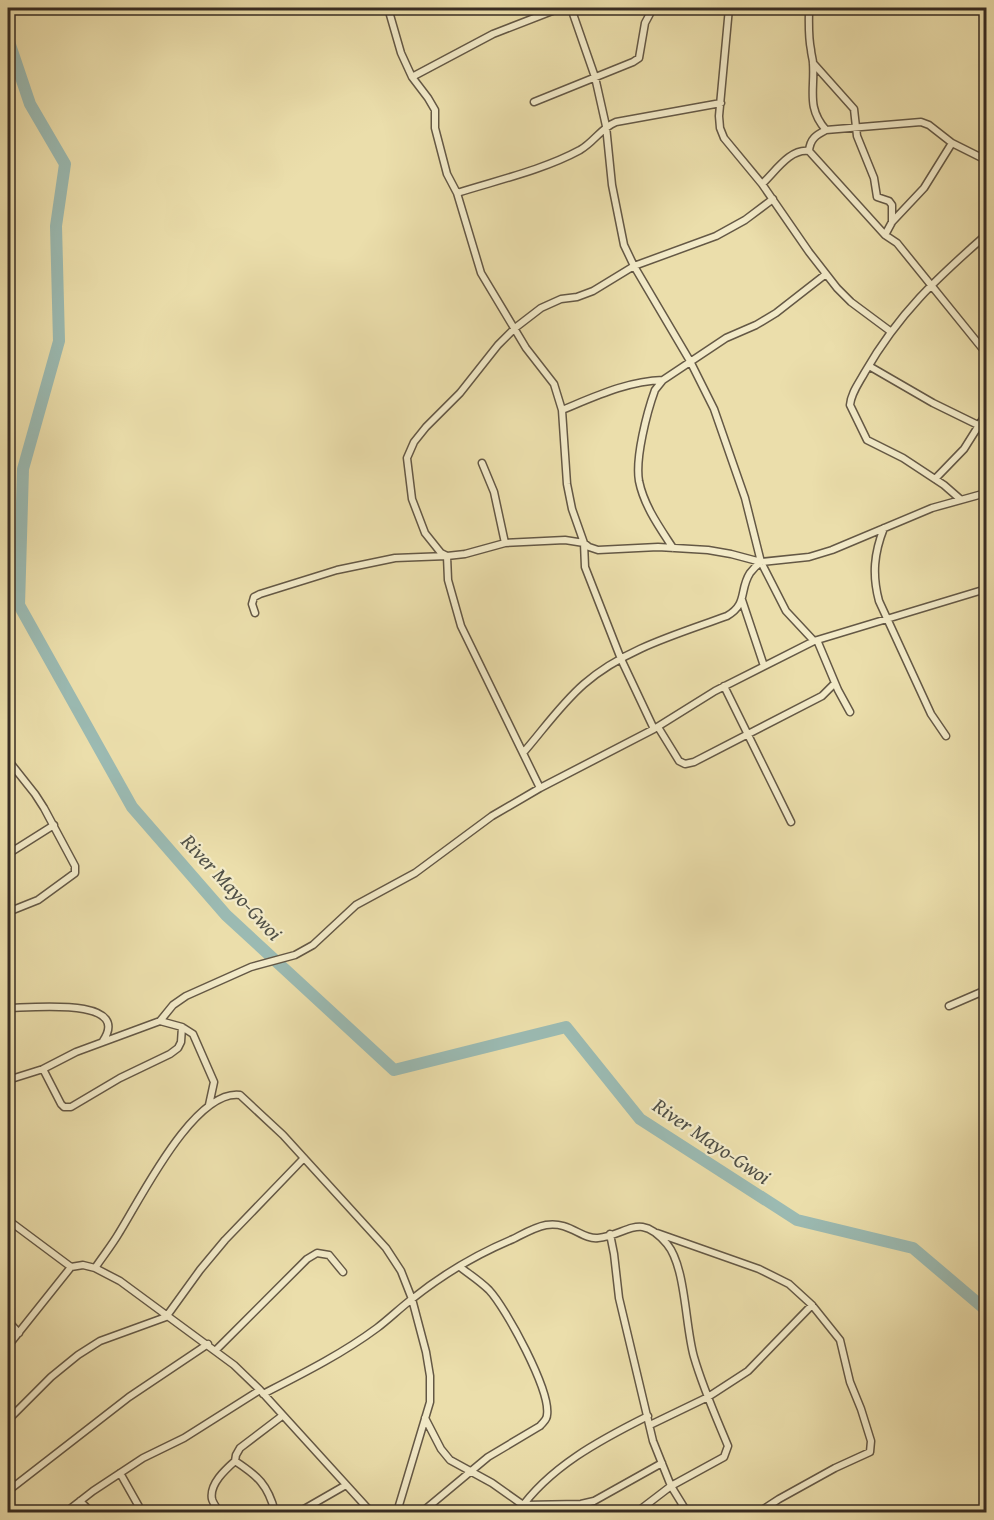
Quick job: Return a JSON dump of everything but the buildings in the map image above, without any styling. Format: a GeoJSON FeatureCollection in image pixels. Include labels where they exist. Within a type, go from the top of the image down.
{"type":"FeatureCollection","features":[{"type":"Feature","properties":{"kind":"street"},"geometry":{"type":"LineString","coordinates":[[388,8],[401,53],[412,77],[435,110],[435,128],[447,174],[457,193],[481,273],[526,348],[554,384],[562,410],[567,484],[572,510],[584,543],[585,567],[621,659],[656,728],[679,761],[685,764],[694,762],[822,696],[835,682]]}},
{"type":"Feature","properties":{"kind":"street"},"geometry":{"type":"LineString","coordinates":[[412,77],[493,34],[560,8]]}},
{"type":"Feature","properties":{"kind":"street"},"geometry":{"type":"LineString","coordinates":[[571,8],[595,77],[606,126],[612,186],[624,244],[714,409],[744,498],[761,562],[786,611],[816,641],[850,712]]}},
{"type":"Feature","properties":{"kind":"street"},"geometry":{"type":"LineString","coordinates":[[534,102],[639,58],[645,23],[653,8]]}},
{"type":"Feature","properties":{"kind":"street"},"geometry":{"type":"LineString","coordinates":[[729,8],[721,103],[720,129],[724,138],[762,184],[826,274],[851,302],[890,331]]}},
{"type":"Feature","properties":{"kind":"street"},"geometry":{"type":"LineString","coordinates":[[809,8],[810,49],[813,63],[813,109],[826,130]]}},
{"type":"Feature","properties":{"kind":"street"},"geometry":{"type":"LineString","coordinates":[[813,63],[854,109],[855,128],[862,151],[874,178],[878,197],[889,201],[892,206],[892,222]]}},
{"type":"Feature","properties":{"kind":"street"},"geometry":{"type":"LineString","coordinates":[[457,193],[537,167],[580,150],[594,140],[606,126],[721,103]]}},
{"type":"Feature","properties":{"kind":"street"},"geometry":{"type":"LineString","coordinates":[[809,151],[810,142],[826,130],[921,122],[929,125],[952,143],[987,160]]}},
{"type":"Feature","properties":{"kind":"street"},"geometry":{"type":"LineString","coordinates":[[885,235],[892,222],[924,188],[952,143]]}},
{"type":"Feature","properties":{"kind":"street"},"geometry":{"type":"LineString","coordinates":[[762,184],[793,153],[801,150],[809,151],[885,235],[897,243],[987,353]]}},
{"type":"Feature","properties":{"kind":"street"},"geometry":{"type":"LineString","coordinates":[[447,556],[441,553],[425,533],[412,499],[407,458],[414,442],[426,427],[460,393],[498,345],[541,308],[561,299],[577,297],[593,291],[634,266],[716,236],[745,220],[773,199]]}},
{"type":"Feature","properties":{"kind":"street"},"geometry":{"type":"LineString","coordinates":[[960,499],[903,458],[872,443],[864,436],[850,405],[854,392],[890,331],[930,285],[987,235]]}},
{"type":"Feature","properties":{"kind":"street"},"geometry":{"type":"LineString","coordinates":[[673,548],[647,506],[639,481],[638,460],[655,390],[663,380],[726,338],[776,313],[826,274]]}},
{"type":"Feature","properties":{"kind":"street"},"geometry":{"type":"LineString","coordinates":[[869,366],[933,403],[980,426]]}},
{"type":"Feature","properties":{"kind":"street"},"geometry":{"type":"LineString","coordinates":[[562,410],[638,382],[663,380]]}},
{"type":"Feature","properties":{"kind":"street"},"geometry":{"type":"LineString","coordinates":[[935,479],[964,449],[987,414]]}},
{"type":"Feature","properties":{"kind":"street"},"geometry":{"type":"LineString","coordinates":[[482,463],[494,492],[505,543]]}},
{"type":"Feature","properties":{"kind":"street"},"geometry":{"type":"LineString","coordinates":[[255,613],[252,604],[254,597],[268,590],[337,570],[395,558],[465,554],[505,543],[564,540],[584,543],[598,550],[673,548],[731,554],[761,562],[809,557],[832,550],[923,511],[987,493]]}},
{"type":"Feature","properties":{"kind":"street"},"geometry":{"type":"LineString","coordinates":[[884,528],[877,545],[874,584],[885,619],[931,714],[946,736]]}},
{"type":"Feature","properties":{"kind":"street"},"geometry":{"type":"LineString","coordinates":[[447,556],[448,580],[461,626],[540,788]]}},
{"type":"Feature","properties":{"kind":"street"},"geometry":{"type":"LineString","coordinates":[[523,753],[572,695],[605,667],[643,646],[728,616],[736,610],[751,571],[761,562]]}},
{"type":"Feature","properties":{"kind":"street"},"geometry":{"type":"LineString","coordinates":[[8,1080],[42,1069],[102,1042],[160,1021],[173,1005],[186,996],[251,967],[295,955],[328,933],[356,905],[415,873],[474,829],[540,788],[656,728],[724,686],[816,641],[987,589]]}},
{"type":"Feature","properties":{"kind":"street"},"geometry":{"type":"LineString","coordinates":[[742,599],[764,666]]}},
{"type":"Feature","properties":{"kind":"street"},"geometry":{"type":"LineString","coordinates":[[724,686],[791,822]]}},
{"type":"Feature","properties":{"kind":"street"},"geometry":{"type":"LineString","coordinates":[[8,760],[35,794],[75,866],[75,873],[38,900],[8,912]]}},
{"type":"Feature","properties":{"kind":"street"},"geometry":{"type":"LineString","coordinates":[[8,854],[54,825]]}},
{"type":"Feature","properties":{"kind":"street"},"geometry":{"type":"LineString","coordinates":[[949,1006],[987,990]]}},
{"type":"Feature","properties":{"kind":"street"},"geometry":{"type":"LineString","coordinates":[[8,1008],[91,1009],[102,1015],[108,1024],[107,1034],[102,1042]]}},
{"type":"Feature","properties":{"kind":"street"},"geometry":{"type":"LineString","coordinates":[[160,1021],[193,1034],[212,1072],[214,1082],[209,1105]]}},
{"type":"Feature","properties":{"kind":"street"},"geometry":{"type":"LineString","coordinates":[[42,1069],[61,1104],[64,1107],[71,1107],[120,1078],[170,1054],[178,1048],[181,1042],[182,1028]]}},
{"type":"Feature","properties":{"kind":"street"},"geometry":{"type":"LineString","coordinates":[[95,1268],[120,1232],[141,1193],[173,1145],[209,1105],[224,1096],[240,1095],[304,1158],[386,1248],[401,1271],[412,1299],[426,1352],[430,1376],[430,1402],[397,1512]]}},
{"type":"Feature","properties":{"kind":"street"},"geometry":{"type":"LineString","coordinates":[[8,1420],[51,1377],[78,1355],[100,1341],[166,1317],[225,1240],[304,1158]]}},
{"type":"Feature","properties":{"kind":"street"},"geometry":{"type":"LineString","coordinates":[[8,1220],[71,1268]]}},
{"type":"Feature","properties":{"kind":"street"},"geometry":{"type":"LineString","coordinates":[[66,1512],[143,1458],[184,1438],[262,1392],[325,1362],[376,1328],[412,1299],[484,1251],[545,1225],[560,1224],[590,1238],[599,1238],[630,1227],[641,1226],[759,1269],[789,1284],[812,1305],[840,1340],[849,1382],[861,1409],[872,1447],[870,1452],[835,1468],[759,1512]]}},
{"type":"Feature","properties":{"kind":"street"},"geometry":{"type":"LineString","coordinates":[[636,1512],[671,1486],[724,1457],[728,1446],[708,1397],[691,1344],[676,1258],[667,1244],[654,1232]]}},
{"type":"Feature","properties":{"kind":"street"},"geometry":{"type":"LineString","coordinates":[[610,1234],[619,1298],[653,1441],[671,1486],[687,1512]]}},
{"type":"Feature","properties":{"kind":"street"},"geometry":{"type":"LineString","coordinates":[[216,1350],[307,1259],[317,1253],[329,1255],[344,1272]]}},
{"type":"Feature","properties":{"kind":"street"},"geometry":{"type":"LineString","coordinates":[[8,1346],[71,1268],[83,1265],[95,1268],[120,1281],[166,1317],[216,1350],[262,1392],[371,1512]]}},
{"type":"Feature","properties":{"kind":"street"},"geometry":{"type":"LineString","coordinates":[[422,1512],[488,1457],[540,1426],[547,1419],[548,1413],[540,1379],[523,1344],[490,1291],[460,1267]]}},
{"type":"Feature","properties":{"kind":"street"},"geometry":{"type":"LineString","coordinates":[[650,1425],[708,1397],[748,1371],[812,1305]]}},
{"type":"Feature","properties":{"kind":"street"},"geometry":{"type":"LineString","coordinates":[[8,1321],[19,1333]]}},
{"type":"Feature","properties":{"kind":"street"},"geometry":{"type":"LineString","coordinates":[[8,1491],[129,1396],[208,1344]]}},
{"type":"Feature","properties":{"kind":"street"},"geometry":{"type":"LineString","coordinates":[[219,1512],[212,1499],[212,1490],[224,1471],[235,1461],[240,1448],[282,1416]]}},
{"type":"Feature","properties":{"kind":"street"},"geometry":{"type":"LineString","coordinates":[[518,1512],[542,1483],[565,1465],[593,1445],[648,1416]]}},
{"type":"Feature","properties":{"kind":"street"},"geometry":{"type":"LineString","coordinates":[[425,1418],[441,1449],[450,1460],[492,1483],[523,1505],[581,1504],[594,1501],[662,1463]]}},
{"type":"Feature","properties":{"kind":"street"},"geometry":{"type":"LineString","coordinates":[[235,1461],[247,1469],[268,1490],[275,1512]]}},
{"type":"Feature","properties":{"kind":"street"},"geometry":{"type":"LineString","coordinates":[[120,1473],[142,1512]]}},
{"type":"Feature","properties":{"kind":"street"},"geometry":{"type":"LineString","coordinates":[[299,1512],[346,1485]]}},
{"type":"Feature","properties":{"kind":"street"},"geometry":{"type":"LineString","coordinates":[[80,1501],[91,1512]]}},
{"type":"Feature","properties":{"kind":"waterway","name":"River Mayo-Gwoi"},"geometry":{"type":"LineString","coordinates":[[8,39],[30,104],[65,164],[56,226],[59,341],[23,469],[19,605],[132,807],[226,915],[394,1070],[566,1027],[640,1119],[797,1220],[913,1248],[986,1310]]}}]}
